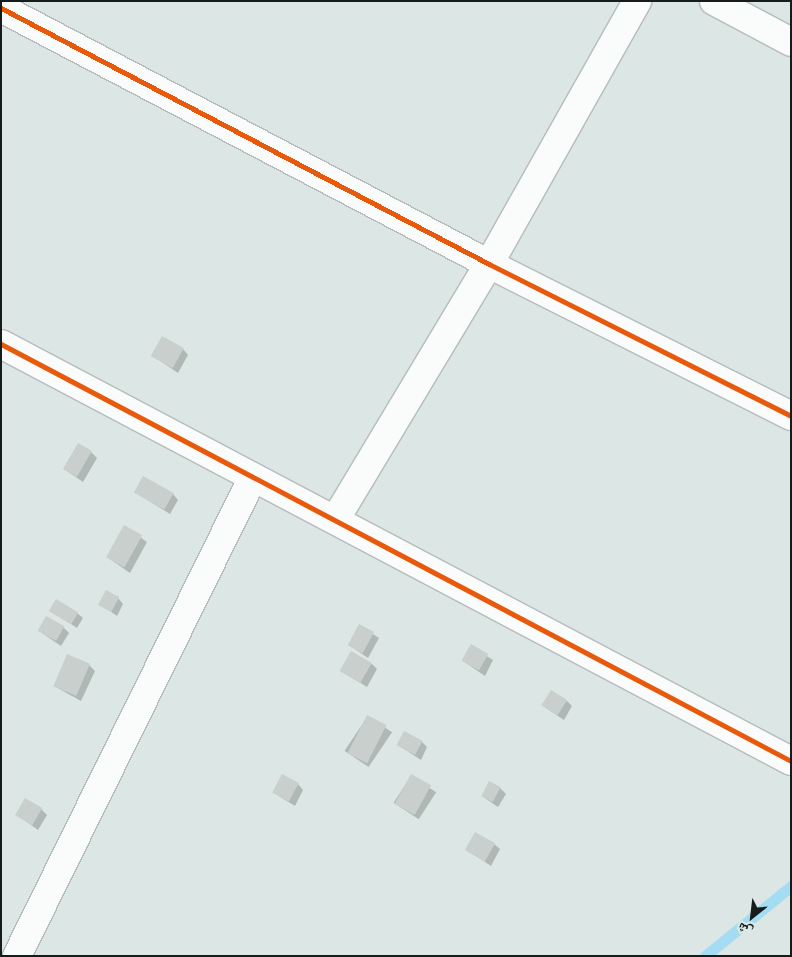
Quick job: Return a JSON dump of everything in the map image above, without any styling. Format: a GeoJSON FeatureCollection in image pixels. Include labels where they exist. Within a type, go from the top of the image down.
{"type":"FeatureCollection","features":[{"type":"Feature","properties":{"kind":"street"},"geometry":{"type":"LineString","coordinates":[[335,520],[489,264],[637,1]]}},
{"type":"Feature","properties":{"kind":"street"},"geometry":{"type":"LineString","coordinates":[[714,1],[791,42]]}},
{"type":"Feature","properties":{"kind":"street"},"geometry":{"type":"LineString","coordinates":[[1,8],[489,264],[791,416]]}},
{"type":"Feature","properties":{"kind":"street"},"geometry":{"type":"LineString","coordinates":[[1,344],[791,761]]}},
{"type":"Feature","properties":{"kind":"street"},"geometry":{"type":"LineString","coordinates":[[17,956],[253,478]]}},
{"type":"Feature","properties":{"kind":"building"},"geometry":{"type":"Polygon","coordinates":[[[162,336],[184,348],[173,368],[151,356],[162,336]]]}},
{"type":"Feature","properties":{"kind":"building"},"geometry":{"type":"Polygon","coordinates":[[[78,443],[92,451],[77,477],[63,469],[78,443]]]}},
{"type":"Feature","properties":{"kind":"building"},"geometry":{"type":"Polygon","coordinates":[[[143,476],[174,493],[164,510],[134,493],[143,476]]]}},
{"type":"Feature","properties":{"kind":"building"},"geometry":{"type":"Polygon","coordinates":[[[124,525],[142,535],[124,568],[106,557],[124,525]]]}},
{"type":"Feature","properties":{"kind":"building"},"geometry":{"type":"Polygon","coordinates":[[[106,590],[119,597],[111,612],[98,605],[106,590]]]}},
{"type":"Feature","properties":{"kind":"building"},"geometry":{"type":"Polygon","coordinates":[[[56,599],[78,612],[71,624],[49,611],[56,599]]]}},
{"type":"Feature","properties":{"kind":"building"},"geometry":{"type":"Polygon","coordinates":[[[46,616],[64,626],[56,641],[38,631],[46,616]]]}},
{"type":"Feature","properties":{"kind":"building"},"geometry":{"type":"Polygon","coordinates":[[[359,624],[374,632],[363,653],[348,645],[359,624]]]}},
{"type":"Feature","properties":{"kind":"building"},"geometry":{"type":"Polygon","coordinates":[[[471,644],[488,654],[479,670],[462,660],[471,644]]]}},
{"type":"Feature","properties":{"kind":"building"},"geometry":{"type":"Polygon","coordinates":[[[351,651],[372,663],[360,683],[340,671],[351,651]]]}},
{"type":"Feature","properties":{"kind":"building"},"geometry":{"type":"Polygon","coordinates":[[[67,654],[90,664],[76,696],[53,686],[67,654]]]}},
{"type":"Feature","properties":{"kind":"building"},"geometry":{"type":"Polygon","coordinates":[[[551,690],[567,700],[558,715],[541,705],[551,690]]]}},
{"type":"Feature","properties":{"kind":"building"},"geometry":{"type":"Polygon","coordinates":[[[367,715],[387,725],[367,763],[347,753],[367,715]]]}},
{"type":"Feature","properties":{"kind":"building"},"geometry":{"type":"Polygon","coordinates":[[[404,731],[423,741],[415,755],[396,745],[404,731]]]}},
{"type":"Feature","properties":{"kind":"building"},"geometry":{"type":"Polygon","coordinates":[[[282,774],[299,783],[289,801],[272,793],[282,774]]]}},
{"type":"Feature","properties":{"kind":"building"},"geometry":{"type":"Polygon","coordinates":[[[411,774],[431,785],[415,815],[395,804],[411,774]]]}},
{"type":"Feature","properties":{"kind":"building"},"geometry":{"type":"Polygon","coordinates":[[[489,781],[501,787],[493,802],[481,796],[489,781]]]}},
{"type":"Feature","properties":{"kind":"building"},"geometry":{"type":"Polygon","coordinates":[[[25,798],[42,808],[32,825],[15,815],[25,798]]]}},
{"type":"Feature","properties":{"kind":"building"},"geometry":{"type":"Polygon","coordinates":[[[475,832],[495,843],[485,862],[465,850],[475,832]]]}},
{"type":"Feature","properties":{"kind":"waterway"},"geometry":{"type":"LineString","coordinates":[[705,956],[791,886]]}},
{"type":"Feature","properties":{"kind":"cycle path"},"geometry":{"type":"LineString","coordinates":[[1,8],[489,264],[791,416]]}},
{"type":"Feature","properties":{"kind":"cycle path"},"geometry":{"type":"LineString","coordinates":[[1,344],[791,761]]}}]}
